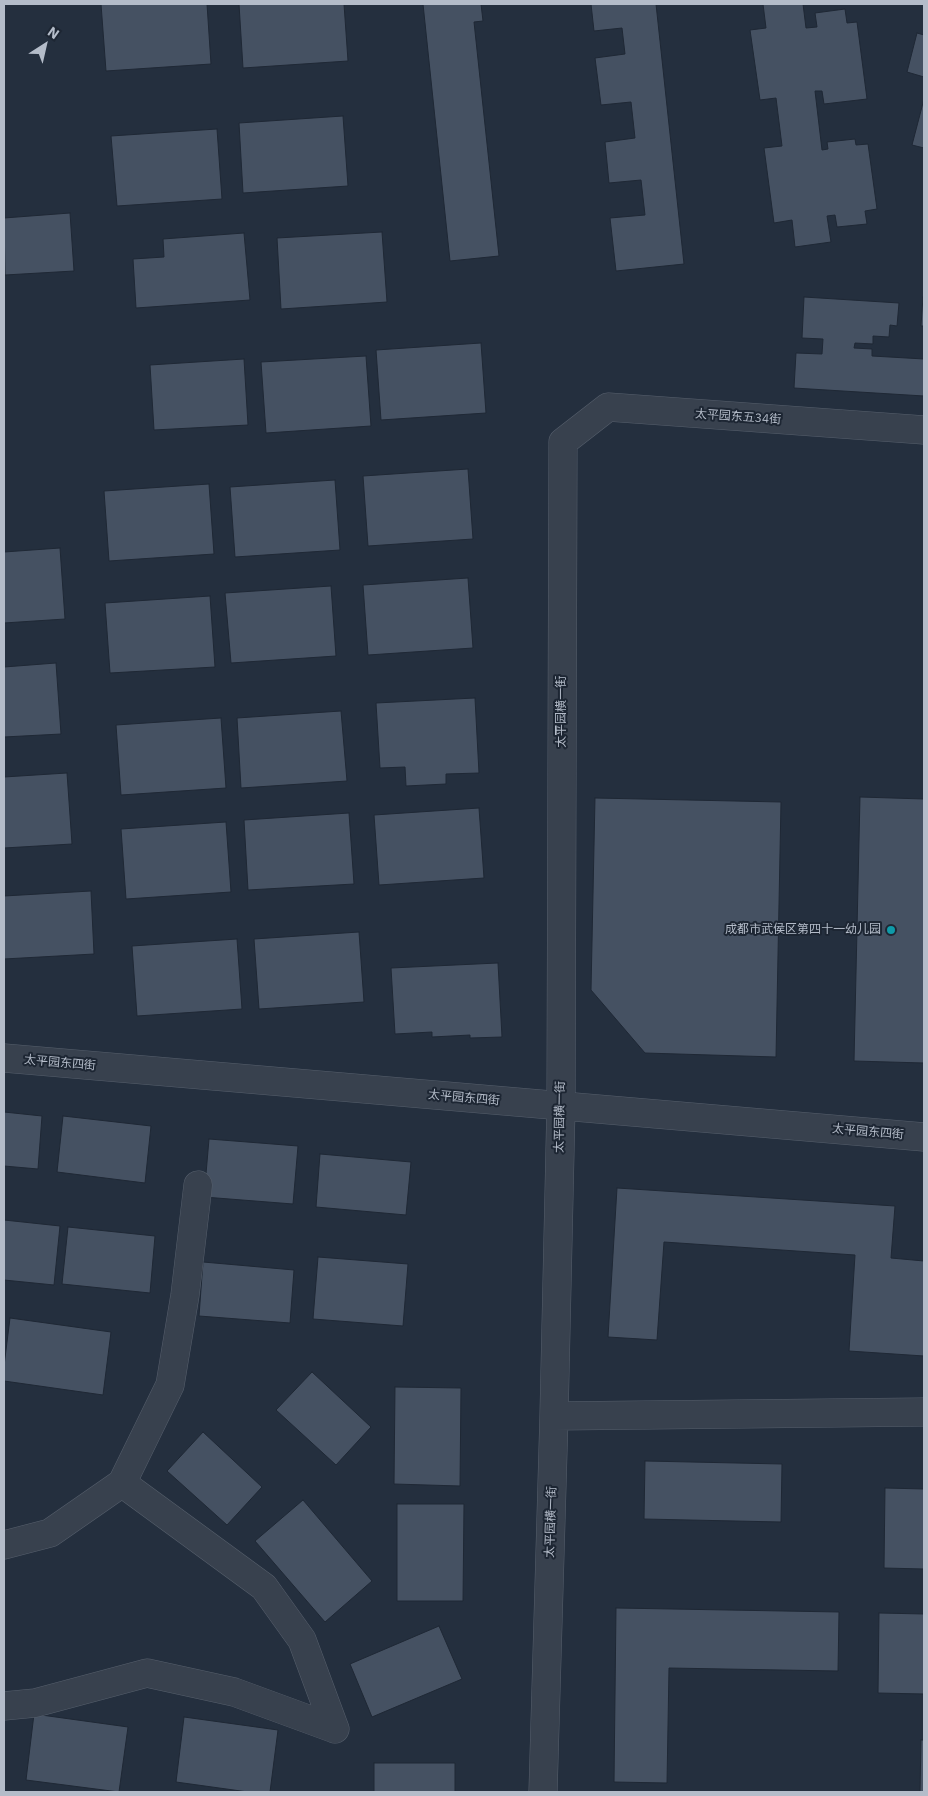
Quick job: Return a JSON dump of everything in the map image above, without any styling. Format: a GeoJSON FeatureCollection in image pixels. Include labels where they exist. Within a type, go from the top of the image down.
{"type":"FeatureCollection","features":[{"type":"Feature","properties":{"kind":"street","name":"太平园东五34街"},"geometry":{"type":"LineString","coordinates":[[563,442],[608,407],[924,430]]}},
{"type":"Feature","properties":{"kind":"street","name":"太平园横一街"},"geometry":{"type":"LineString","coordinates":[[543,1792],[561,1106],[563,442]]}},
{"type":"Feature","properties":{"kind":"street","name":"太平园东四街"},"geometry":{"type":"LineString","coordinates":[[4,1058],[924,1137]]}},
{"type":"Feature","properties":{"kind":"street"},"geometry":{"type":"LineString","coordinates":[[4,1545],[50,1533],[122,1483],[170,1385],[186,1295],[198,1185]]}},
{"type":"Feature","properties":{"kind":"street"},"geometry":{"type":"LineString","coordinates":[[554,1416],[924,1412]]}},
{"type":"Feature","properties":{"kind":"street"},"geometry":{"type":"LineString","coordinates":[[4,1706],[35,1703],[147,1672],[234,1692],[335,1729],[302,1640],[264,1587],[122,1483]]}},
{"type":"Feature","properties":{"kind":"building"},"geometry":{"type":"Polygon","coordinates":[[[101,4],[207,4],[211,64],[106,71],[101,4]]]}},
{"type":"Feature","properties":{"kind":"building"},"geometry":{"type":"Polygon","coordinates":[[[239,4],[344,4],[348,61],[243,68],[239,4]]]}},
{"type":"Feature","properties":{"kind":"building"},"geometry":{"type":"Polygon","coordinates":[[[423,4],[481,4],[483,21],[474,22],[499,256],[450,261],[423,4]]]}},
{"type":"Feature","properties":{"kind":"building"},"geometry":{"type":"Polygon","coordinates":[[[591,4],[656,4],[684,264],[616,271],[610,218],[645,215],[641,180],[609,183],[605,142],[635,138],[631,102],[601,105],[595,58],[625,54],[622,28],[594,31],[591,4]]]}},
{"type":"Feature","properties":{"kind":"building"},"geometry":{"type":"Polygon","coordinates":[[[763,4],[803,4],[806,28],[817,27],[815,13],[845,9],[847,23],[857,22],[867,99],[824,104],[822,91],[815,91],[822,150],[828,149],[827,142],[855,139],[856,145],[868,144],[877,209],[865,211],[867,224],[837,227],[835,215],[827,216],[831,242],[795,247],[792,220],[774,223],[764,148],[782,146],[776,98],[760,100],[750,30],[766,28],[763,4]]]}},
{"type":"Feature","properties":{"kind":"building"},"geometry":{"type":"Polygon","coordinates":[[[917,33],[924,35],[924,77],[907,72],[917,33]]]}},
{"type":"Feature","properties":{"kind":"building"},"geometry":{"type":"Polygon","coordinates":[[[924,99],[924,148],[912,145],[924,99]]]}},
{"type":"Feature","properties":{"kind":"building"},"geometry":{"type":"Polygon","coordinates":[[[343,116],[348,186],[243,193],[239,123],[343,116]]]}},
{"type":"Feature","properties":{"kind":"building"},"geometry":{"type":"Polygon","coordinates":[[[217,129],[222,199],[117,206],[111,136],[217,129]]]}},
{"type":"Feature","properties":{"kind":"building"},"geometry":{"type":"Polygon","coordinates":[[[70,213],[74,271],[5,275],[4,218],[70,213]]]}},
{"type":"Feature","properties":{"kind":"building"},"geometry":{"type":"Polygon","coordinates":[[[382,232],[387,302],[281,309],[277,238],[382,232]]]}},
{"type":"Feature","properties":{"kind":"building"},"geometry":{"type":"Polygon","coordinates":[[[244,233],[250,300],[136,308],[133,259],[164,257],[163,239],[244,233]]]}},
{"type":"Feature","properties":{"kind":"building"},"geometry":{"type":"Polygon","coordinates":[[[804,297],[899,303],[897,326],[890,325],[889,337],[873,336],[873,344],[855,343],[854,348],[872,349],[872,356],[924,359],[924,396],[794,388],[796,353],[822,354],[823,339],[802,338],[804,297]]]}},
{"type":"Feature","properties":{"kind":"building"},"geometry":{"type":"Polygon","coordinates":[[[923,297],[924,326],[921,326],[923,297]]]}},
{"type":"Feature","properties":{"kind":"building"},"geometry":{"type":"Polygon","coordinates":[[[481,343],[486,413],[381,420],[376,350],[481,343]]]}},
{"type":"Feature","properties":{"kind":"building"},"geometry":{"type":"Polygon","coordinates":[[[366,356],[371,426],[266,433],[261,362],[366,356]]]}},
{"type":"Feature","properties":{"kind":"building"},"geometry":{"type":"Polygon","coordinates":[[[244,359],[248,425],[154,430],[150,365],[244,359]]]}},
{"type":"Feature","properties":{"kind":"building"},"geometry":{"type":"Polygon","coordinates":[[[468,469],[473,539],[368,546],[363,476],[468,469]]]}},
{"type":"Feature","properties":{"kind":"building"},"geometry":{"type":"Polygon","coordinates":[[[335,480],[340,550],[235,557],[230,487],[335,480]]]}},
{"type":"Feature","properties":{"kind":"building"},"geometry":{"type":"Polygon","coordinates":[[[209,484],[214,554],[109,561],[104,491],[209,484]]]}},
{"type":"Feature","properties":{"kind":"building"},"geometry":{"type":"Polygon","coordinates":[[[60,548],[65,619],[4,623],[4,552],[60,548]]]}},
{"type":"Feature","properties":{"kind":"building"},"geometry":{"type":"Polygon","coordinates":[[[468,578],[473,648],[368,655],[363,585],[468,578]]]}},
{"type":"Feature","properties":{"kind":"building"},"geometry":{"type":"Polygon","coordinates":[[[331,586],[336,656],[231,663],[225,593],[331,586]]]}},
{"type":"Feature","properties":{"kind":"building"},"geometry":{"type":"Polygon","coordinates":[[[210,596],[215,667],[110,673],[105,603],[210,596]]]}},
{"type":"Feature","properties":{"kind":"building"},"geometry":{"type":"Polygon","coordinates":[[[56,663],[61,734],[4,737],[4,667],[56,663]]]}},
{"type":"Feature","properties":{"kind":"building"},"geometry":{"type":"Polygon","coordinates":[[[475,698],[479,773],[446,774],[446,784],[406,786],[405,767],[380,768],[376,703],[475,698]]]}},
{"type":"Feature","properties":{"kind":"building"},"geometry":{"type":"Polygon","coordinates":[[[341,711],[347,781],[241,788],[237,718],[341,711]]]}},
{"type":"Feature","properties":{"kind":"building"},"geometry":{"type":"Polygon","coordinates":[[[221,718],[226,788],[121,795],[116,725],[221,718]]]}},
{"type":"Feature","properties":{"kind":"building"},"geometry":{"type":"Polygon","coordinates":[[[67,773],[72,844],[4,848],[4,777],[67,773]]]}},
{"type":"Feature","properties":{"kind":"building","name":"成都市武侯区第四十一幼儿园"},"geometry":{"type":"Polygon","coordinates":[[[860,797],[924,799],[924,1063],[854,1061],[860,797]]]}},
{"type":"Feature","properties":{"kind":"building"},"geometry":{"type":"Polygon","coordinates":[[[595,798],[781,802],[776,1057],[645,1053],[591,990],[595,798]]]}},
{"type":"Feature","properties":{"kind":"building"},"geometry":{"type":"Polygon","coordinates":[[[479,808],[484,878],[379,885],[374,815],[479,808]]]}},
{"type":"Feature","properties":{"kind":"building"},"geometry":{"type":"Polygon","coordinates":[[[349,813],[354,884],[248,890],[244,820],[349,813]]]}},
{"type":"Feature","properties":{"kind":"building"},"geometry":{"type":"Polygon","coordinates":[[[226,822],[231,892],[126,899],[121,829],[226,822]]]}},
{"type":"Feature","properties":{"kind":"building"},"geometry":{"type":"Polygon","coordinates":[[[91,891],[94,954],[4,959],[4,896],[91,891]]]}},
{"type":"Feature","properties":{"kind":"building"},"geometry":{"type":"Polygon","coordinates":[[[359,932],[364,1002],[259,1009],[254,939],[359,932]]]}},
{"type":"Feature","properties":{"kind":"building"},"geometry":{"type":"Polygon","coordinates":[[[237,939],[242,1009],[137,1016],[132,946],[237,939]]]}},
{"type":"Feature","properties":{"kind":"building"},"geometry":{"type":"Polygon","coordinates":[[[498,963],[502,1037],[470,1038],[470,1035],[432,1037],[432,1032],[395,1034],[391,968],[498,963]]]}},
{"type":"Feature","properties":{"kind":"building"},"geometry":{"type":"Polygon","coordinates":[[[4,1112],[42,1116],[38,1169],[4,1166],[4,1112]]]}},
{"type":"Feature","properties":{"kind":"building"},"geometry":{"type":"Polygon","coordinates":[[[63,1116],[151,1126],[145,1183],[57,1172],[63,1116]]]}},
{"type":"Feature","properties":{"kind":"building"},"geometry":{"type":"Polygon","coordinates":[[[209,1139],[298,1146],[293,1204],[204,1197],[209,1139]]]}},
{"type":"Feature","properties":{"kind":"building"},"geometry":{"type":"Polygon","coordinates":[[[320,1154],[411,1162],[406,1215],[316,1207],[320,1154]]]}},
{"type":"Feature","properties":{"kind":"building"},"geometry":{"type":"Polygon","coordinates":[[[617,1188],[895,1206],[891,1258],[924,1261],[924,1356],[849,1351],[855,1255],[664,1242],[657,1340],[608,1337],[617,1188]]]}},
{"type":"Feature","properties":{"kind":"building"},"geometry":{"type":"Polygon","coordinates":[[[4,1220],[60,1226],[54,1285],[4,1280],[4,1220]]]}},
{"type":"Feature","properties":{"kind":"building"},"geometry":{"type":"Polygon","coordinates":[[[68,1227],[155,1236],[150,1293],[62,1284],[68,1227]]]}},
{"type":"Feature","properties":{"kind":"building"},"geometry":{"type":"Polygon","coordinates":[[[318,1257],[408,1264],[403,1326],[313,1319],[318,1257]]]}},
{"type":"Feature","properties":{"kind":"building"},"geometry":{"type":"Polygon","coordinates":[[[203,1262],[294,1270],[290,1323],[199,1316],[203,1262]]]}},
{"type":"Feature","properties":{"kind":"building"},"geometry":{"type":"Polygon","coordinates":[[[10,1318],[111,1332],[103,1395],[4,1381],[10,1318]]]}},
{"type":"Feature","properties":{"kind":"building"},"geometry":{"type":"Polygon","coordinates":[[[312,1372],[371,1427],[336,1465],[276,1410],[312,1372]]]}},
{"type":"Feature","properties":{"kind":"building"},"geometry":{"type":"Polygon","coordinates":[[[395,1387],[461,1388],[460,1486],[394,1484],[395,1387]]]}},
{"type":"Feature","properties":{"kind":"building"},"geometry":{"type":"Polygon","coordinates":[[[203,1432],[262,1487],[227,1525],[167,1471],[203,1432]]]}},
{"type":"Feature","properties":{"kind":"building"},"geometry":{"type":"Polygon","coordinates":[[[645,1461],[782,1464],[781,1522],[644,1519],[645,1461]]]}},
{"type":"Feature","properties":{"kind":"building"},"geometry":{"type":"Polygon","coordinates":[[[885,1488],[924,1489],[924,1569],[884,1568],[885,1488]]]}},
{"type":"Feature","properties":{"kind":"building"},"geometry":{"type":"Polygon","coordinates":[[[303,1500],[372,1581],[325,1622],[255,1541],[303,1500]]]}},
{"type":"Feature","properties":{"kind":"building"},"geometry":{"type":"Polygon","coordinates":[[[397,1504],[464,1504],[463,1601],[397,1601],[397,1504]]]}},
{"type":"Feature","properties":{"kind":"building"},"geometry":{"type":"Polygon","coordinates":[[[616,1608],[839,1612],[838,1671],[669,1668],[667,1783],[614,1782],[616,1608]]]}},
{"type":"Feature","properties":{"kind":"building"},"geometry":{"type":"Polygon","coordinates":[[[879,1613],[924,1614],[924,1694],[878,1693],[879,1613]]]}},
{"type":"Feature","properties":{"kind":"building"},"geometry":{"type":"Polygon","coordinates":[[[439,1626],[462,1679],[372,1717],[350,1664],[439,1626]]]}},
{"type":"Feature","properties":{"kind":"building"},"geometry":{"type":"Polygon","coordinates":[[[34,1714],[128,1727],[119,1792],[26,1780],[34,1714]]]}},
{"type":"Feature","properties":{"kind":"building"},"geometry":{"type":"Polygon","coordinates":[[[184,1717],[278,1730],[270,1792],[248,1792],[176,1782],[184,1717]]]}},
{"type":"Feature","properties":{"kind":"building"},"geometry":{"type":"Polygon","coordinates":[[[921,1740],[924,1740],[924,1792],[920,1792],[921,1740]]]}},
{"type":"Feature","properties":{"kind":"building"},"geometry":{"type":"Polygon","coordinates":[[[374,1763],[455,1763],[455,1792],[374,1792],[374,1763]]]}},
{"type":"Feature","properties":{"kind":"place","name":"成都市武侯区第四十一幼儿园"},"geometry":{"type":"Point","coordinates":[891,930]}}]}
